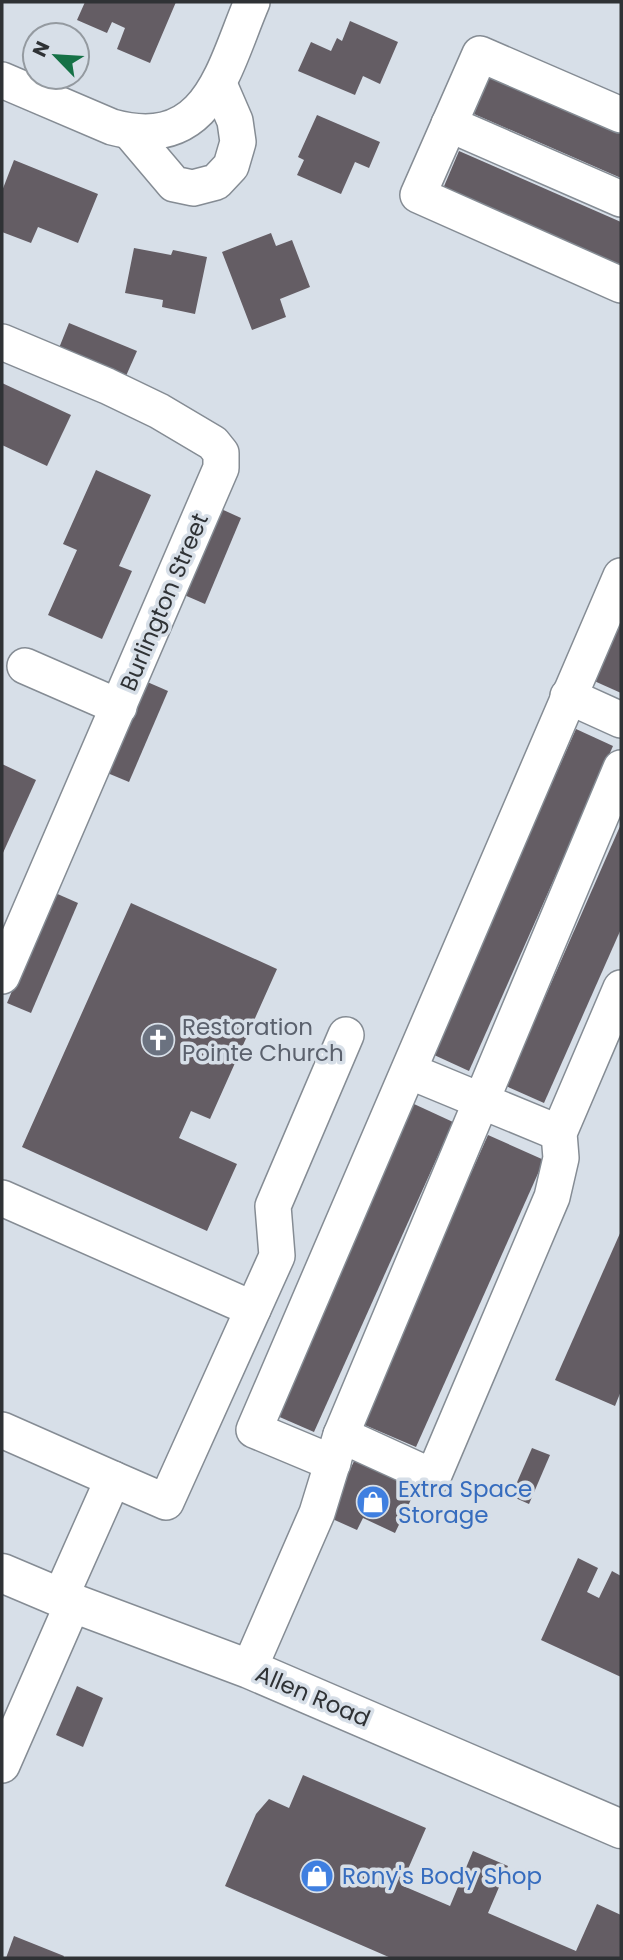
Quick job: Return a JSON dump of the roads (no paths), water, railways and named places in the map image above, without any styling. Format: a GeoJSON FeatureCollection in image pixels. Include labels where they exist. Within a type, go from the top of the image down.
{"type":"FeatureCollection","features":[{"type":"Feature","properties":{"kind":"main road","name":"Allen Road"},"geometry":{"type":"LineString","coordinates":[[2,1573],[66,1601],[249,1669],[621,1829]]}},
{"type":"Feature","properties":{"kind":"street"},"geometry":{"type":"LineString","coordinates":[[2,80],[112,127],[130,132],[163,130],[201,110],[219,84],[252,2]]}},
{"type":"Feature","properties":{"kind":"street"},"geometry":{"type":"LineString","coordinates":[[621,115],[480,54],[418,195],[621,285]]}},
{"type":"Feature","properties":{"kind":"street"},"geometry":{"type":"LineString","coordinates":[[130,132],[174,184],[192,188],[216,182],[231,166],[238,142],[235,121],[219,84]]}},
{"type":"Feature","properties":{"kind":"street"},"geometry":{"type":"LineString","coordinates":[[449,124],[621,199]]}},
{"type":"Feature","properties":{"kind":"street","name":"Burlington Street"},"geometry":{"type":"LineString","coordinates":[[2,342],[159,411],[213,443],[221,453],[221,468],[2,976]]}},
{"type":"Feature","properties":{"kind":"street"},"geometry":{"type":"LineString","coordinates":[[621,576],[254,1430],[337,1448],[433,1477],[552,1197],[561,1158],[559,1133],[621,988]]}},
{"type":"Feature","properties":{"kind":"street"},"geometry":{"type":"LineString","coordinates":[[25,666],[119,707]]}},
{"type":"Feature","properties":{"kind":"street"},"geometry":{"type":"LineString","coordinates":[[568,696],[621,720]]}},
{"type":"Feature","properties":{"kind":"street"},"geometry":{"type":"LineString","coordinates":[[249,1669],[317,1513],[337,1448],[621,768]]}},
{"type":"Feature","properties":{"kind":"street"},"geometry":{"type":"LineString","coordinates":[[2,1430],[166,1502],[277,1255],[273,1206],[346,1035]]}},
{"type":"Feature","properties":{"kind":"street"},"geometry":{"type":"LineString","coordinates":[[409,1071],[559,1133]]}},
{"type":"Feature","properties":{"kind":"street"},"geometry":{"type":"LineString","coordinates":[[2,1198],[253,1309]]}},
{"type":"Feature","properties":{"kind":"street"},"geometry":{"type":"LineString","coordinates":[[2,1765],[113,1479]]}},
{"type":"Feature","properties":{"kind":"place","name":"Restoration Pointe Church"},"geometry":{"type":"Point","coordinates":[158,1040]}},
{"type":"Feature","properties":{"kind":"place","name":"Extra Space Storage"},"geometry":{"type":"Point","coordinates":[373,1502]}},
{"type":"Feature","properties":{"kind":"place","name":"Rony's Body Shop"},"geometry":{"type":"Point","coordinates":[317,1876]}}]}
